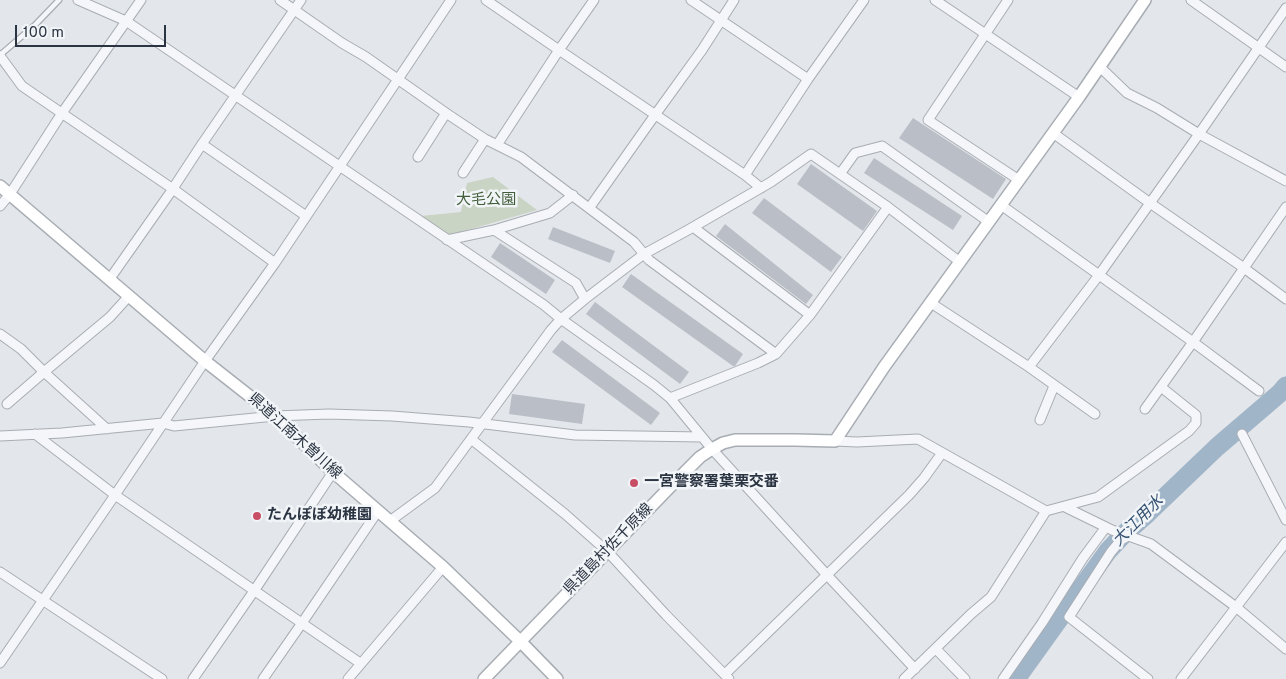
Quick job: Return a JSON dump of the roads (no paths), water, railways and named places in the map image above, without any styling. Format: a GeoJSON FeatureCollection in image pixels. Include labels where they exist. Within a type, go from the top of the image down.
{"type":"FeatureCollection","features":[{"type":"Feature","properties":{"kind":"main road"},"geometry":{"type":"LineString","coordinates":[[835,441],[884,367],[1100,67],[1143,0]]}},
{"type":"Feature","properties":{"kind":"main road","name":"県道江南木曽川線"},"geometry":{"type":"LineString","coordinates":[[0,186],[205,362],[274,416],[333,472],[443,567],[557,679]]}},
{"type":"Feature","properties":{"kind":"main road","name":"県道島村佐千原線"},"geometry":{"type":"LineString","coordinates":[[484,679],[700,457],[723,443],[735,440],[835,441]]}},
{"type":"Feature","properties":{"kind":"street"},"geometry":{"type":"LineString","coordinates":[[78,0],[126,21],[544,305],[561,320],[654,385],[670,398],[712,449],[915,669]]}},
{"type":"Feature","properties":{"kind":"street"},"geometry":{"type":"LineString","coordinates":[[0,206],[141,0]]}},
{"type":"Feature","properties":{"kind":"street"},"geometry":{"type":"LineString","coordinates":[[280,0],[485,139],[521,157],[634,242],[650,260],[776,354]]}},
{"type":"Feature","properties":{"kind":"street"},"geometry":{"type":"LineString","coordinates":[[109,280],[301,0]]}},
{"type":"Feature","properties":{"kind":"street"},"geometry":{"type":"LineString","coordinates":[[0,663],[163,423],[275,263],[451,0]]}},
{"type":"Feature","properties":{"kind":"street"},"geometry":{"type":"LineString","coordinates":[[486,0],[745,175],[761,188]]}},
{"type":"Feature","properties":{"kind":"street"},"geometry":{"type":"LineString","coordinates":[[497,145],[594,0]]}},
{"type":"Feature","properties":{"kind":"street"},"geometry":{"type":"LineString","coordinates":[[691,0],[808,79]]}},
{"type":"Feature","properties":{"kind":"street"},"geometry":{"type":"LineString","coordinates":[[590,208],[702,50],[734,0]]}},
{"type":"Feature","properties":{"kind":"street"},"geometry":{"type":"LineString","coordinates":[[745,175],[808,79],[864,0]]}},
{"type":"Feature","properties":{"kind":"street"},"geometry":{"type":"LineString","coordinates":[[935,0],[1079,97]]}},
{"type":"Feature","properties":{"kind":"street"},"geometry":{"type":"LineString","coordinates":[[1008,0],[928,120],[1018,180]]}},
{"type":"Feature","properties":{"kind":"street"},"geometry":{"type":"LineString","coordinates":[[1191,0],[1286,67]]}},
{"type":"Feature","properties":{"kind":"street"},"geometry":{"type":"LineString","coordinates":[[1029,367],[1150,203],[1286,8]]}},
{"type":"Feature","properties":{"kind":"street"},"geometry":{"type":"LineString","coordinates":[[0,56],[22,86],[173,189],[275,263]]}},
{"type":"Feature","properties":{"kind":"street"},"geometry":{"type":"LineString","coordinates":[[1100,67],[1126,93],[1157,108],[1199,134],[1286,181]]}},
{"type":"Feature","properties":{"kind":"street"},"geometry":{"type":"LineString","coordinates":[[418,158],[446,113]]}},
{"type":"Feature","properties":{"kind":"street"},"geometry":{"type":"LineString","coordinates":[[1053,133],[1286,299]]}},
{"type":"Feature","properties":{"kind":"street"},"geometry":{"type":"LineString","coordinates":[[464,173],[485,139]]}},
{"type":"Feature","properties":{"kind":"street"},"geometry":{"type":"LineString","coordinates":[[202,144],[306,216]]}},
{"type":"Feature","properties":{"kind":"street"},"geometry":{"type":"LineString","coordinates":[[840,174],[855,153],[882,146],[989,222]]}},
{"type":"Feature","properties":{"kind":"street"},"geometry":{"type":"LineString","coordinates":[[390,522],[435,488],[551,330],[585,299],[644,254],[761,188],[811,154],[888,207],[960,262]]}},
{"type":"Feature","properties":{"kind":"street"},"geometry":{"type":"LineString","coordinates":[[447,240],[494,230],[550,212],[573,195]]}},
{"type":"Feature","properties":{"kind":"street"},"geometry":{"type":"LineString","coordinates":[[1001,205],[1259,391]]}},
{"type":"Feature","properties":{"kind":"street"},"geometry":{"type":"LineString","coordinates":[[670,398],[776,354],[810,315],[888,207]]}},
{"type":"Feature","properties":{"kind":"street"},"geometry":{"type":"LineString","coordinates":[[1145,409],[1286,207]]}},
{"type":"Feature","properties":{"kind":"street"},"geometry":{"type":"LineString","coordinates":[[693,227],[810,315]]}},
{"type":"Feature","properties":{"kind":"street"},"geometry":{"type":"LineString","coordinates":[[494,230],[576,283],[585,299]]}},
{"type":"Feature","properties":{"kind":"street"},"geometry":{"type":"LineString","coordinates":[[7,404],[110,317],[129,296]]}},
{"type":"Feature","properties":{"kind":"street"},"geometry":{"type":"LineString","coordinates":[[931,302],[1029,367],[1094,414]]}},
{"type":"Feature","properties":{"kind":"street"},"geometry":{"type":"LineString","coordinates":[[0,334],[21,349],[107,429]]}},
{"type":"Feature","properties":{"kind":"street"},"geometry":{"type":"LineString","coordinates":[[1040,420],[1054,386]]}},
{"type":"Feature","properties":{"kind":"street"},"geometry":{"type":"LineString","coordinates":[[835,441],[857,442],[918,439],[1046,511],[1098,496],[1190,431],[1196,423],[1196,415],[1161,387]]}},
{"type":"Feature","properties":{"kind":"street"},"geometry":{"type":"LineString","coordinates":[[0,436],[62,433],[163,423],[174,426],[274,416],[329,414],[392,416],[575,435],[702,437]]}},
{"type":"Feature","properties":{"kind":"street"},"geometry":{"type":"LineString","coordinates":[[35,434],[115,495],[360,663]]}},
{"type":"Feature","properties":{"kind":"street"},"geometry":{"type":"LineString","coordinates":[[1242,434],[1286,520]]}},
{"type":"Feature","properties":{"kind":"street"},"geometry":{"type":"LineString","coordinates":[[471,439],[565,514],[608,552],[666,615],[727,676],[909,496],[942,453]]}},
{"type":"Feature","properties":{"kind":"street"},"geometry":{"type":"LineString","coordinates":[[192,679],[254,591],[333,472]]}},
{"type":"Feature","properties":{"kind":"street"},"geometry":{"type":"LineString","coordinates":[[1064,507],[1126,536],[1151,544],[1236,607],[1286,649]]}},
{"type":"Feature","properties":{"kind":"street"},"geometry":{"type":"LineString","coordinates":[[263,679],[378,511]]}},
{"type":"Feature","properties":{"kind":"street"},"geometry":{"type":"LineString","coordinates":[[904,679],[991,597],[1046,511]]}},
{"type":"Feature","properties":{"kind":"street"},"geometry":{"type":"LineString","coordinates":[[1003,679],[1042,623],[1083,558],[1109,528]]}},
{"type":"Feature","properties":{"kind":"street"},"geometry":{"type":"LineString","coordinates":[[1126,536],[1111,552],[1069,617],[1148,679]]}},
{"type":"Feature","properties":{"kind":"street"},"geometry":{"type":"LineString","coordinates":[[1181,679],[1286,542]]}},
{"type":"Feature","properties":{"kind":"street"},"geometry":{"type":"LineString","coordinates":[[348,679],[443,567]]}},
{"type":"Feature","properties":{"kind":"street"},"geometry":{"type":"LineString","coordinates":[[0,572],[162,679]]}},
{"type":"Feature","properties":{"kind":"street"},"geometry":{"type":"LineString","coordinates":[[936,649],[965,679]]}},
{"type":"Feature","properties":{"kind":"lane"},"geometry":{"type":"LineString","coordinates":[[0,56],[35,25],[59,0]]}},
{"type":"Feature","properties":{"kind":"waterway","name":"大江用水"},"geometry":{"type":"LineString","coordinates":[[1016,679],[1108,551],[1217,447],[1286,386]]}},
{"type":"Feature","properties":{"kind":"place","name":"一宮警察署葉栗交番"},"geometry":{"type":"Point","coordinates":[634,483]}},
{"type":"Feature","properties":{"kind":"place","name":"たんぽぽ幼稚園"},"geometry":{"type":"Point","coordinates":[257,516]}},
{"type":"Feature","properties":{"kind":"park label","name":"大毛公園"},"geometry":{"type":"Point","coordinates":[486,201]}}]}
